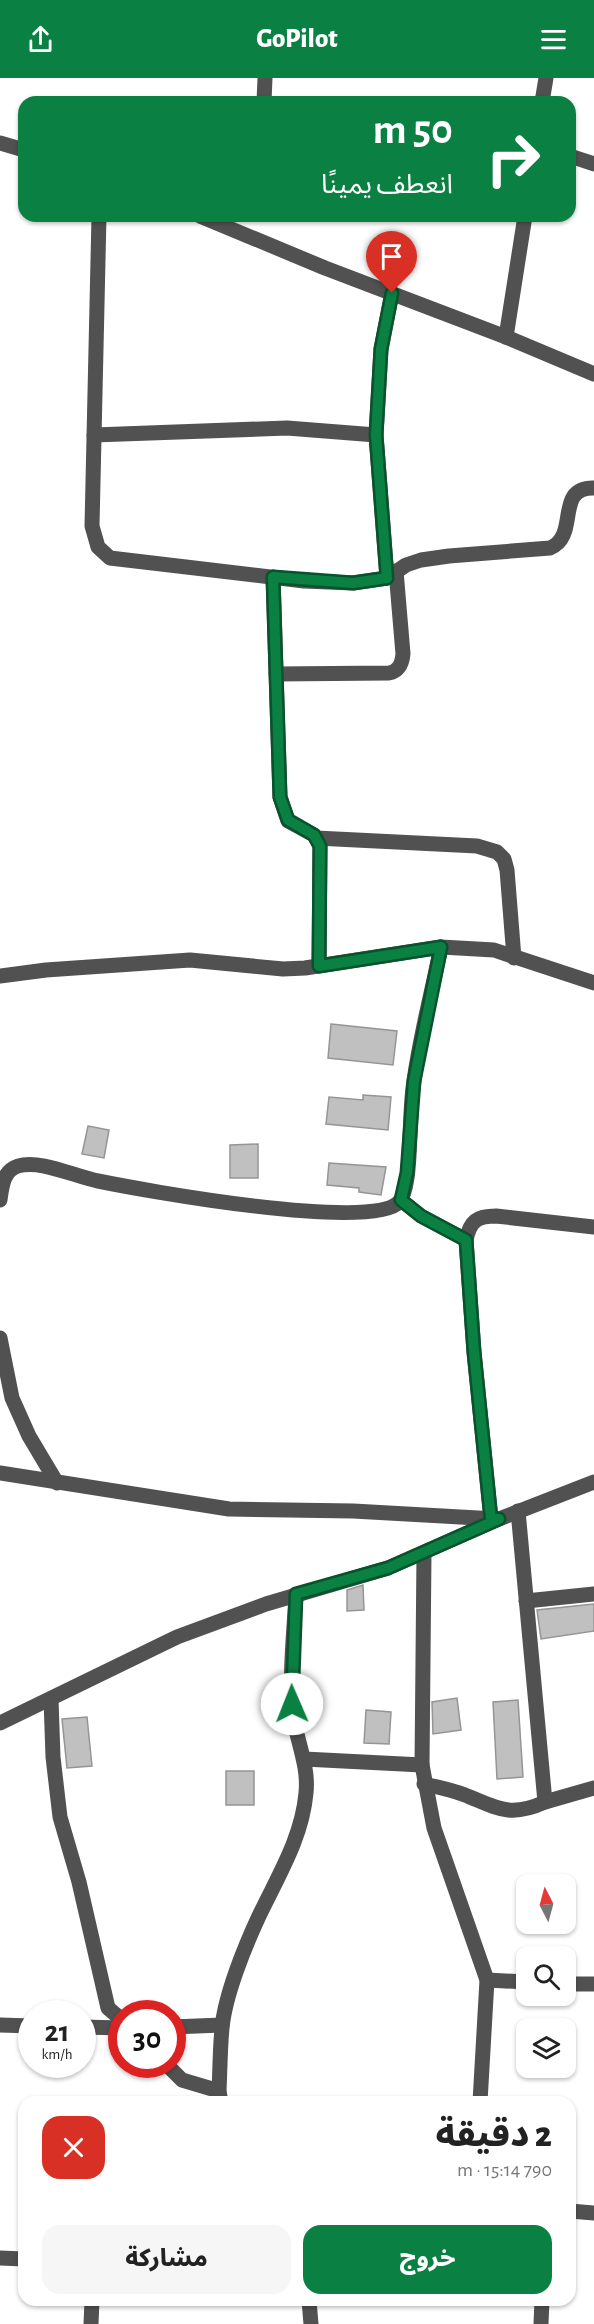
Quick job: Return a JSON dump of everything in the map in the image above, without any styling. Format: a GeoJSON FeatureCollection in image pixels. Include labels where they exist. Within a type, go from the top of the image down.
{"type":"FeatureCollection","features":[{"type":"Feature","properties":{"kind":"street"},"geometry":{"type":"LineString","coordinates":[[543,96],[546,78]]}},
{"type":"Feature","properties":{"kind":"street"},"geometry":{"type":"LineString","coordinates":[[265,96],[267,81]]}},
{"type":"Feature","properties":{"kind":"street"},"geometry":{"type":"LineString","coordinates":[[0,143],[18,148]]}},
{"type":"Feature","properties":{"kind":"street"},"geometry":{"type":"LineString","coordinates":[[576,158],[594,164]]}},
{"type":"Feature","properties":{"kind":"street"},"geometry":{"type":"LineString","coordinates":[[99,222],[92,526],[95,542],[110,558],[273,577],[353,583],[392,575],[421,560],[537,550],[557,546],[565,533],[573,496],[578,491],[594,488]]}},
{"type":"Feature","properties":{"kind":"street"},"geometry":{"type":"LineString","coordinates":[[232,222],[392,293],[594,374]]}},
{"type":"Feature","properties":{"kind":"street"},"geometry":{"type":"LineString","coordinates":[[506,337],[524,222]]}},
{"type":"Feature","properties":{"kind":"street"},"geometry":{"type":"LineString","coordinates":[[276,674],[388,673],[398,669],[401,665],[403,654],[376,435],[381,349],[392,293]]}},
{"type":"Feature","properties":{"kind":"street"},"geometry":{"type":"LineString","coordinates":[[94,435],[287,428],[376,435]]}},
{"type":"Feature","properties":{"kind":"street"},"geometry":{"type":"LineString","coordinates":[[273,577],[280,797],[288,820],[311,832],[316,838],[320,853],[319,966]]}},
{"type":"Feature","properties":{"kind":"street"},"geometry":{"type":"LineString","coordinates":[[316,838],[461,844],[489,848],[497,852],[504,859],[507,870],[513,958]]}},
{"type":"Feature","properties":{"kind":"street"},"geometry":{"type":"LineString","coordinates":[[0,1200],[3,1181],[7,1174],[12,1169],[26,1165],[50,1168],[95,1181],[256,1208],[344,1212],[393,1208],[401,1200],[407,1173],[414,1081],[441,947]]}},
{"type":"Feature","properties":{"kind":"street"},"geometry":{"type":"LineString","coordinates":[[0,976],[46,970],[190,960],[283,969],[319,966],[441,947],[494,950],[594,983]]}},
{"type":"Feature","properties":{"kind":"street"},"geometry":{"type":"LineString","coordinates":[[401,1200],[421,1216],[466,1240]]}},
{"type":"Feature","properties":{"kind":"street"},"geometry":{"type":"LineString","coordinates":[[495,1519],[474,1352],[466,1240],[469,1228],[474,1220],[482,1216],[594,1227]]}},
{"type":"Feature","properties":{"kind":"street"},"geometry":{"type":"LineString","coordinates":[[0,1338],[12,1398],[29,1436],[57,1483]]}},
{"type":"Feature","properties":{"kind":"street"},"geometry":{"type":"LineString","coordinates":[[0,1473],[229,1509],[353,1511],[495,1519]]}},
{"type":"Feature","properties":{"kind":"street"},"geometry":{"type":"LineString","coordinates":[[0,1723],[177,1637],[296,1594],[388,1568],[495,1519],[594,1482]]}},
{"type":"Feature","properties":{"kind":"street"},"geometry":{"type":"LineString","coordinates":[[518,1512],[545,1802]]}},
{"type":"Feature","properties":{"kind":"street"},"geometry":{"type":"LineString","coordinates":[[424,1553],[422,1765],[434,1828],[487,1980],[480,2096]]}},
{"type":"Feature","properties":{"kind":"street"},"geometry":{"type":"LineString","coordinates":[[180,2078],[220,2096],[222,2025],[238,1968],[259,1916],[282,1874],[295,1840],[306,1793],[304,1759],[294,1717],[291,1691],[296,1594]]}},
{"type":"Feature","properties":{"kind":"street"},"geometry":{"type":"LineString","coordinates":[[526,1601],[594,1594]]}},
{"type":"Feature","properties":{"kind":"street"},"geometry":{"type":"LineString","coordinates":[[51,1699],[53,1757],[60,1817],[79,1882],[108,2008]]}},
{"type":"Feature","properties":{"kind":"street"},"geometry":{"type":"LineString","coordinates":[[304,1759],[422,1765]]}},
{"type":"Feature","properties":{"kind":"street"},"geometry":{"type":"LineString","coordinates":[[424,1784],[465,1795],[495,1809],[529,1809],[594,1788]]}},
{"type":"Feature","properties":{"kind":"street"},"geometry":{"type":"LineString","coordinates":[[487,1980],[516,1981]]}},
{"type":"Feature","properties":{"kind":"street"},"geometry":{"type":"LineString","coordinates":[[576,1984],[594,1984]]}},
{"type":"Feature","properties":{"kind":"street"},"geometry":{"type":"LineString","coordinates":[[0,2025],[18,2026]]}},
{"type":"Feature","properties":{"kind":"street"},"geometry":{"type":"LineString","coordinates":[[186,2026],[222,2025]]}},
{"type":"Feature","properties":{"kind":"street"},"geometry":{"type":"LineString","coordinates":[[576,2212],[594,2213]]}},
{"type":"Feature","properties":{"kind":"street"},"geometry":{"type":"LineString","coordinates":[[0,2258],[18,2259]]}},
{"type":"Feature","properties":{"kind":"street"},"geometry":{"type":"LineString","coordinates":[[91,2324],[92,2306]]}},
{"type":"Feature","properties":{"kind":"street"},"geometry":{"type":"LineString","coordinates":[[310,2306],[311,2324]]}},
{"type":"Feature","properties":{"kind":"street"},"geometry":{"type":"LineString","coordinates":[[542,2306],[542,2324]]}},
{"type":"Feature","properties":{"kind":"building"},"geometry":{"type":"Polygon","coordinates":[[[331,1024],[397,1031],[393,1065],[328,1058],[331,1024]]]}},
{"type":"Feature","properties":{"kind":"building"},"geometry":{"type":"Polygon","coordinates":[[[363,1095],[391,1097],[388,1130],[326,1124],[329,1097],[363,1100],[363,1095]]]}},
{"type":"Feature","properties":{"kind":"building"},"geometry":{"type":"Polygon","coordinates":[[[88,1126],[109,1130],[104,1158],[82,1154],[88,1126]]]}},
{"type":"Feature","properties":{"kind":"building"},"geometry":{"type":"Polygon","coordinates":[[[258,1144],[258,1178],[230,1178],[230,1145],[258,1144]]]}},
{"type":"Feature","properties":{"kind":"building"},"geometry":{"type":"Polygon","coordinates":[[[329,1163],[386,1167],[381,1195],[359,1192],[359,1188],[327,1185],[329,1163]]]}},
{"type":"Feature","properties":{"kind":"building"},"geometry":{"type":"Polygon","coordinates":[[[363,1585],[364,1610],[347,1611],[347,1590],[363,1585]]]}},
{"type":"Feature","properties":{"kind":"building"},"geometry":{"type":"Polygon","coordinates":[[[594,1604],[594,1631],[541,1639],[537,1610],[594,1604]]]}},
{"type":"Feature","properties":{"kind":"building"},"geometry":{"type":"Polygon","coordinates":[[[457,1698],[461,1730],[433,1734],[432,1702],[457,1698]]]}},
{"type":"Feature","properties":{"kind":"building"},"geometry":{"type":"Polygon","coordinates":[[[518,1700],[523,1777],[497,1779],[493,1702],[518,1700]]]}},
{"type":"Feature","properties":{"kind":"building"},"geometry":{"type":"Polygon","coordinates":[[[366,1710],[391,1712],[389,1744],[364,1743],[366,1710]]]}},
{"type":"Feature","properties":{"kind":"building"},"geometry":{"type":"Polygon","coordinates":[[[87,1717],[92,1766],[67,1768],[62,1719],[87,1717]]]}},
{"type":"Feature","properties":{"kind":"building"},"geometry":{"type":"Polygon","coordinates":[[[226,1771],[254,1771],[254,1805],[226,1805],[226,1771]]]}},
{"type":"Feature","properties":{"kind":"route"},"geometry":{"type":"LineString","coordinates":[[292,1704],[296,1594],[388,1568],[499,1519],[491,1519],[474,1352],[466,1240],[421,1216],[401,1200],[407,1173],[414,1081],[441,947],[319,966],[320,846],[314,835],[288,820],[284,814],[279,788],[273,577],[353,583],[387,578],[376,435],[381,349],[392,293]]}}]}
